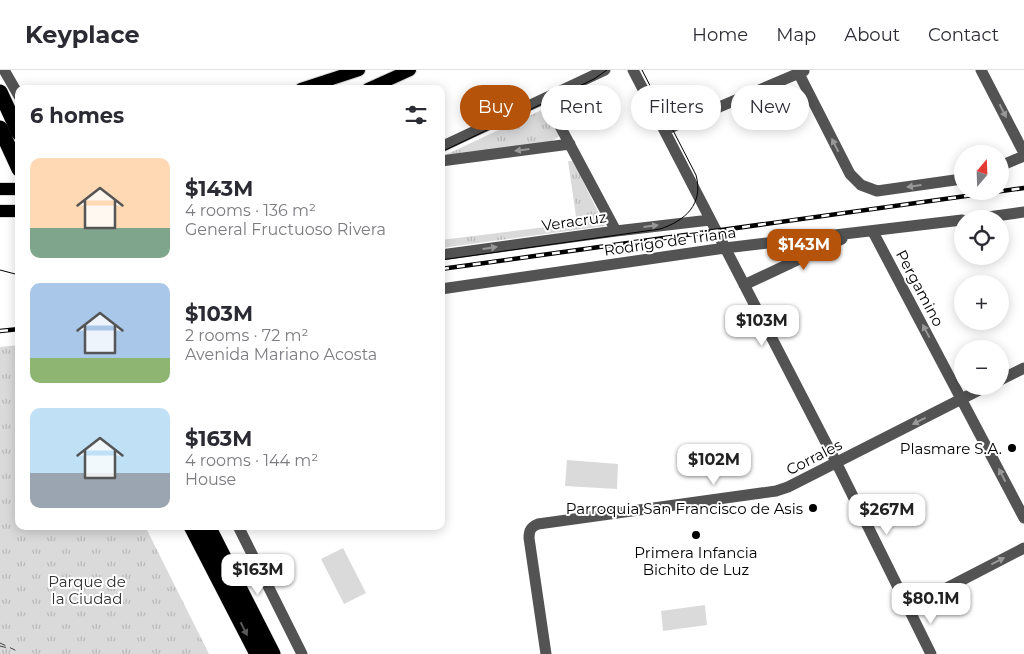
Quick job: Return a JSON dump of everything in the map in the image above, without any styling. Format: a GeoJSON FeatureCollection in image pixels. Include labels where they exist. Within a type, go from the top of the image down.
{"type":"FeatureCollection","features":[{"type":"Feature","properties":{"kind":"highway"},"geometry":{"type":"LineString","coordinates":[[0,92],[15,124]]}},
{"type":"Feature","properties":{"kind":"highway"},"geometry":{"type":"LineString","coordinates":[[0,128],[15,160]]}},
{"type":"Feature","properties":{"kind":"highway"},"geometry":{"type":"LineString","coordinates":[[193,530],[257,654]]}},
{"type":"Feature","properties":{"kind":"highway"},"geometry":{"type":"LineString","coordinates":[[210,530],[273,654]]}},
{"type":"Feature","properties":{"kind":"main road"},"geometry":{"type":"LineString","coordinates":[[314,85],[359,70]]}},
{"type":"Feature","properties":{"kind":"main road"},"geometry":{"type":"LineString","coordinates":[[377,85],[410,70]]}},
{"type":"Feature","properties":{"kind":"main road"},"geometry":{"type":"LineString","coordinates":[[0,189],[15,189]]}},
{"type":"Feature","properties":{"kind":"main road"},"geometry":{"type":"LineString","coordinates":[[0,212],[15,211]]}},
{"type":"Feature","properties":{"kind":"street"},"geometry":{"type":"LineString","coordinates":[[4,70],[15,89]]}},
{"type":"Feature","properties":{"kind":"street"},"geometry":{"type":"LineString","coordinates":[[573,85],[605,70]]}},
{"type":"Feature","properties":{"kind":"street"},"geometry":{"type":"LineString","coordinates":[[633,70],[641,85]]}},
{"type":"Feature","properties":{"kind":"street"},"geometry":{"type":"LineString","coordinates":[[981,70],[1024,154],[1009,162]]}},
{"type":"Feature","properties":{"kind":"street"},"geometry":{"type":"LineString","coordinates":[[721,106],[800,71],[850,174],[861,185],[876,191],[954,180]]}},
{"type":"Feature","properties":{"kind":"street"},"geometry":{"type":"LineString","coordinates":[[445,145],[541,100]]}},
{"type":"Feature","properties":{"kind":"street"},"geometry":{"type":"LineString","coordinates":[[562,130],[616,231]]}},
{"type":"Feature","properties":{"kind":"street"},"geometry":{"type":"LineString","coordinates":[[665,130],[836,462],[931,654]]}},
{"type":"Feature","properties":{"kind":"street"},"geometry":{"type":"LineString","coordinates":[[445,160],[570,144]]}},
{"type":"Feature","properties":{"kind":"street"},"geometry":{"type":"LineString","coordinates":[[1009,214],[1024,212]]}},
{"type":"Feature","properties":{"kind":"street","name":"Veracruz"},"geometry":{"type":"LineString","coordinates":[[445,254],[710,220]]}},
{"type":"Feature","properties":{"kind":"street","name":"Rodrigo de Triana"},"geometry":{"type":"LineString","coordinates":[[445,288],[725,248],[954,221]]}},
{"type":"Feature","properties":{"kind":"street","name":"Pergamino"},"geometry":{"type":"LineString","coordinates":[[873,232],[1024,518]]}},
{"type":"Feature","properties":{"kind":"street"},"geometry":{"type":"LineString","coordinates":[[744,284],[853,234]]}},
{"type":"Feature","properties":{"kind":"street"},"geometry":{"type":"LineString","coordinates":[[1009,376],[1024,368]]}},
{"type":"Feature","properties":{"kind":"street","name":"Corrales"},"geometry":{"type":"LineString","coordinates":[[546,654],[529,538],[529,531],[532,526],[599,514],[776,490],[801,482],[836,462],[970,395]]}},
{"type":"Feature","properties":{"kind":"street"},"geometry":{"type":"LineString","coordinates":[[240,530],[302,654]]}},
{"type":"Feature","properties":{"kind":"street"},"geometry":{"type":"LineString","coordinates":[[908,608],[1024,548]]}},
{"type":"Feature","properties":{"kind":"green space"},"geometry":{"type":"Polygon","coordinates":[[[541,110],[541,130],[557,130],[560,136],[550,142],[445,156],[499,130],[531,130],[531,115],[541,110]]]}},
{"type":"Feature","properties":{"kind":"green space"},"geometry":{"type":"Polygon","coordinates":[[[568,161],[573,161],[605,226],[445,247],[445,240],[577,223],[568,161]]]}},
{"type":"Feature","properties":{"kind":"green space","name":"Parque de la Ciudad"},"geometry":{"type":"Polygon","coordinates":[[[15,345],[15,530],[147,530],[209,654],[0,654],[0,347],[15,345]]]}},
{"type":"Feature","properties":{"kind":"green space"},"geometry":{"type":"Polygon","coordinates":[[[567,460],[618,464],[617,489],[565,486],[567,460]]]}},
{"type":"Feature","properties":{"kind":"green space"},"geometry":{"type":"Polygon","coordinates":[[[343,548],[366,593],[344,604],[321,559],[343,548]]]}},
{"type":"Feature","properties":{"kind":"green space"},"geometry":{"type":"Polygon","coordinates":[[[705,605],[707,625],[663,631],[661,611],[705,605]]]}},
{"type":"Feature","properties":{"kind":"ferry route"},"geometry":{"type":"LineString","coordinates":[[0,643],[15,650],[18,654]]}},
{"type":"Feature","properties":{"kind":"ferry route"},"geometry":{"type":"LineString","coordinates":[[0,646],[8,648]]}},
{"type":"Feature","properties":{"kind":"tram line"},"geometry":{"type":"LineString","coordinates":[[445,150],[594,79],[607,70]]}},
{"type":"Feature","properties":{"kind":"tram line"},"geometry":{"type":"LineString","coordinates":[[445,259],[660,229],[669,226],[684,216],[695,203],[698,185],[696,175],[642,70]]}},
{"type":"Feature","properties":{"kind":"tram line"},"geometry":{"type":"LineString","coordinates":[[0,270],[15,274]]}},
{"type":"Feature","properties":{"kind":"railway"},"geometry":{"type":"LineString","coordinates":[[445,268],[1024,188]]}},
{"type":"Feature","properties":{"kind":"railway"},"geometry":{"type":"LineString","coordinates":[[0,331],[15,329]]}},
{"type":"Feature","properties":{"kind":"place","name":"Plasmare S.A."},"geometry":{"type":"Point","coordinates":[1012,448]}},
{"type":"Feature","properties":{"kind":"place","name":"Parroquia San Francisco de Asis"},"geometry":{"type":"Point","coordinates":[813,508]}},
{"type":"Feature","properties":{"kind":"place","name":"Primera Infancia Bichito de Luz"},"geometry":{"type":"Point","coordinates":[696,535]}}]}
